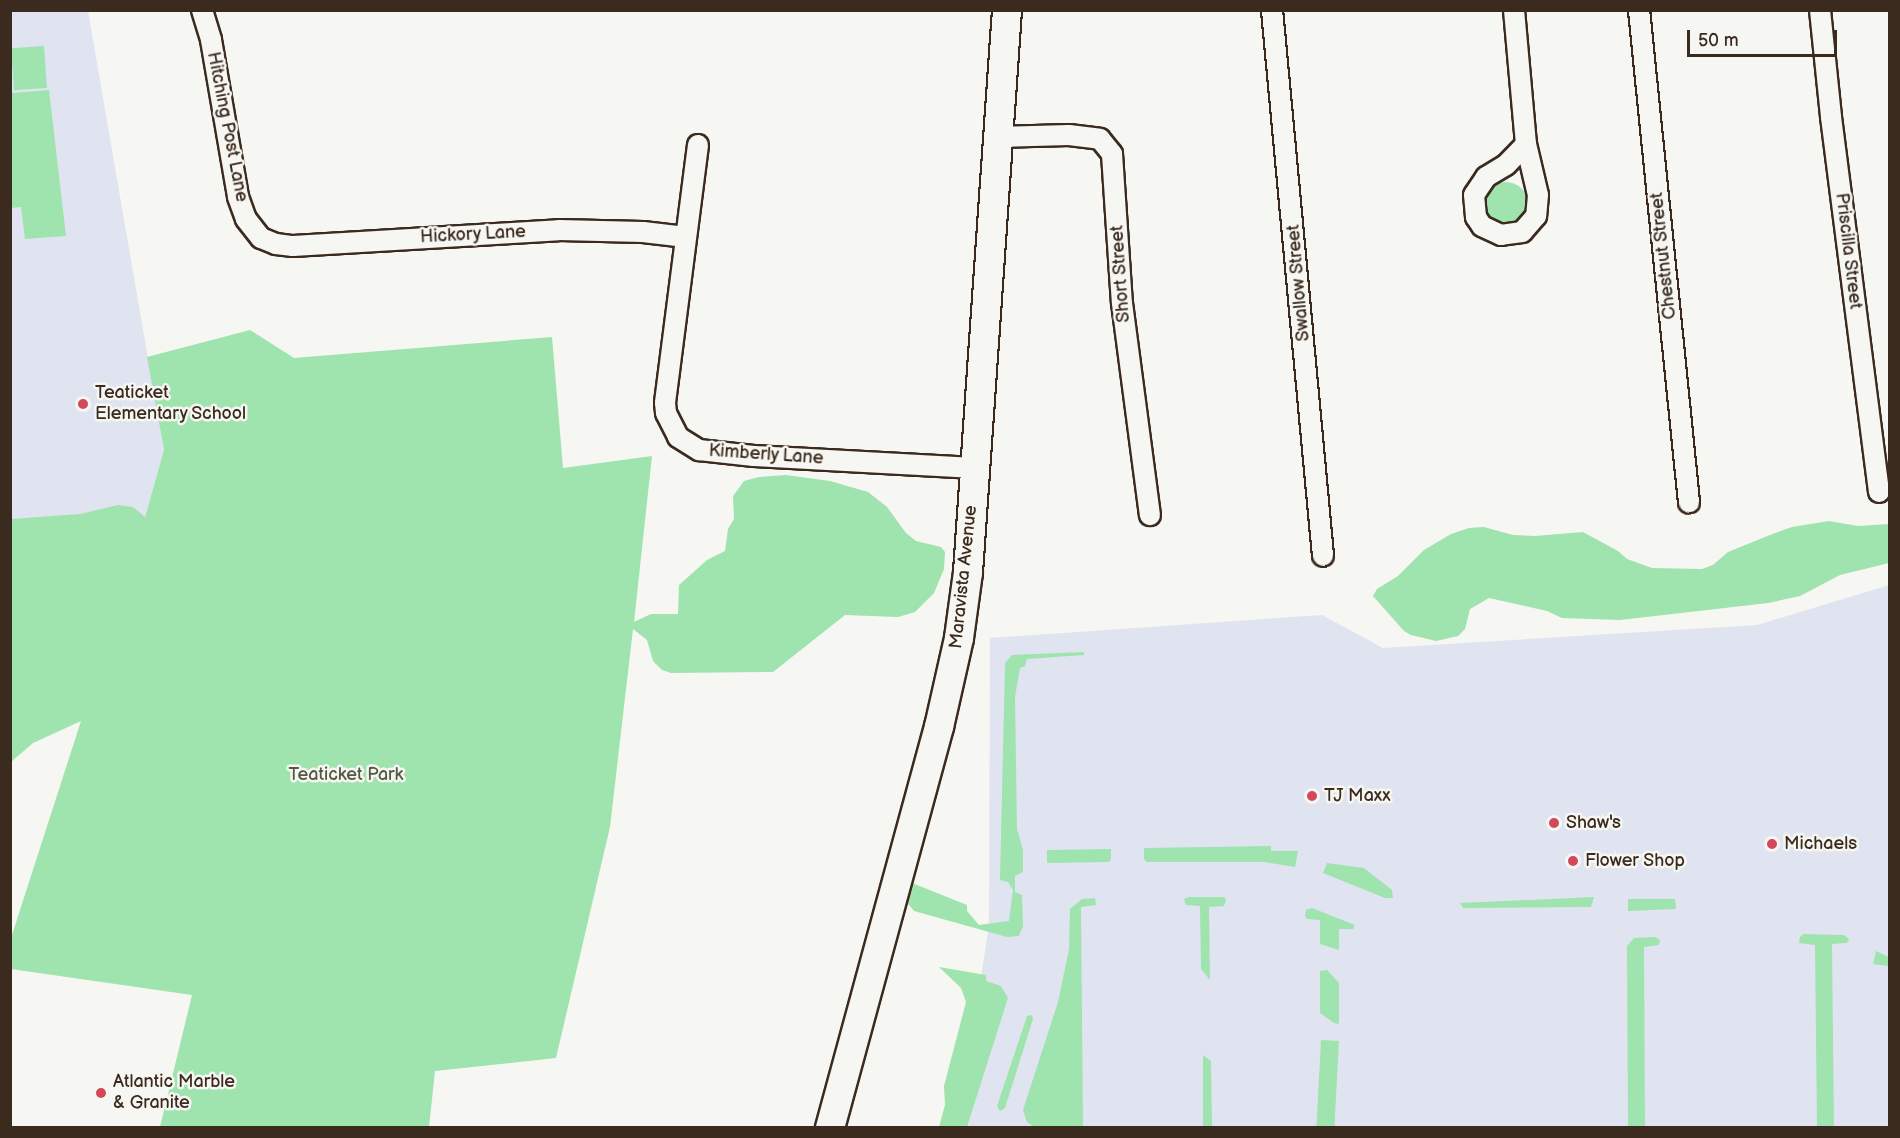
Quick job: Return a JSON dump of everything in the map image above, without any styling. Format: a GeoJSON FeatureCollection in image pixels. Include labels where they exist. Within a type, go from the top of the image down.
{"type":"FeatureCollection","features":[{"type":"Feature","properties":{"kind":"main road","name":"Maravista Avenue"},"geometry":{"type":"LineString","coordinates":[[830,1128],[952,672],[964,604],[1007,10]]}},
{"type":"Feature","properties":{"kind":"street","name":"Hitching Post Lane"},"geometry":{"type":"LineString","coordinates":[[202,10],[211,40],[238,196],[246,219],[261,238]]}},
{"type":"Feature","properties":{"kind":"street","name":"Swallow Street"},"geometry":{"type":"LineString","coordinates":[[1272,10],[1323,556]]}},
{"type":"Feature","properties":{"kind":"street"},"geometry":{"type":"LineString","coordinates":[[1514,10],[1526,144]]}},
{"type":"Feature","properties":{"kind":"street","name":"Chestnut Street"},"geometry":{"type":"LineString","coordinates":[[1639,10],[1689,502]]}},
{"type":"Feature","properties":{"kind":"street","name":"Priscilla Street"},"geometry":{"type":"LineString","coordinates":[[1820,10],[1831,117],[1879,492]]}},
{"type":"Feature","properties":{"kind":"street","name":"Short Street"},"geometry":{"type":"LineString","coordinates":[[997,136],[1069,135],[1100,139],[1113,154],[1122,303],[1150,515]]}},
{"type":"Feature","properties":{"kind":"street","name":"Kimberly Lane"},"geometry":{"type":"LineString","coordinates":[[698,145],[665,403],[671,426],[678,437],[699,450],[754,456],[975,468]]}},
{"type":"Feature","properties":{"kind":"street","name":"Hickory Lane"},"geometry":{"type":"LineString","coordinates":[[261,238],[276,244],[293,246],[559,230],[643,232],[686,237]]}},
{"type":"Feature","properties":{"kind":"shaded area","name":"Teaticket Elementary School"},"geometry":{"type":"Polygon","coordinates":[[[11,11],[88,11],[164,451],[125,584],[11,749],[11,11]]]}},
{"type":"Feature","properties":{"kind":"shaded area"},"geometry":{"type":"Polygon","coordinates":[[[1889,585],[1889,1127],[957,1128],[989,926],[990,638],[1322,615],[1383,648],[1757,625],[1889,585]]]}},
{"type":"Feature","properties":{"kind":"green space"},"geometry":{"type":"Polygon","coordinates":[[[44,46],[47,88],[14,90],[11,48],[44,46]]]}},
{"type":"Feature","properties":{"kind":"green space"},"geometry":{"type":"Polygon","coordinates":[[[49,90],[66,236],[25,239],[21,207],[11,208],[11,93],[49,90]]]}},
{"type":"Feature","properties":{"kind":"green space"},"geometry":{"type":"Polygon","coordinates":[[[1506,182],[1521,189],[1528,204],[1521,219],[1506,226],[1491,219],[1484,204],[1491,189],[1506,182]]]}},
{"type":"Feature","properties":{"kind":"green space","name":"Teaticket Park"},"geometry":{"type":"Polygon","coordinates":[[[250,330],[294,358],[552,337],[563,468],[652,456],[634,622],[651,614],[678,614],[679,585],[707,560],[725,551],[728,529],[734,519],[733,496],[744,481],[759,477],[786,475],[830,481],[868,492],[887,507],[906,533],[916,541],[941,547],[945,552],[944,569],[934,593],[915,612],[898,617],[845,615],[773,672],[671,673],[662,670],[653,661],[647,640],[633,629],[610,827],[556,1058],[435,1071],[429,1127],[160,1127],[192,995],[11,969],[11,938],[81,721],[33,743],[11,762],[11,519],[80,514],[118,505],[133,507],[145,517],[164,450],[147,357],[250,330]]]}},
{"type":"Feature","properties":{"kind":"green space"},"geometry":{"type":"Polygon","coordinates":[[[1829,521],[1858,526],[1889,524],[1889,563],[1840,575],[1800,596],[1768,603],[1620,620],[1562,618],[1547,611],[1489,598],[1470,609],[1465,629],[1458,636],[1436,641],[1404,631],[1373,596],[1377,589],[1398,576],[1424,550],[1451,534],[1469,528],[1484,527],[1513,535],[1535,536],[1583,532],[1618,551],[1627,559],[1652,568],[1702,569],[1713,565],[1728,552],[1770,535],[1792,527],[1829,521]]]}},
{"type":"Feature","properties":{"kind":"green space"},"geometry":{"type":"Polygon","coordinates":[[[1084,652],[1084,655],[1027,659],[1025,666],[1020,668],[1015,697],[1017,829],[1023,850],[1023,872],[1015,876],[1015,892],[1022,895],[1023,926],[1019,936],[1007,937],[914,911],[905,900],[907,881],[967,905],[967,911],[979,925],[1009,921],[1013,890],[1008,882],[1000,880],[1005,663],[1012,655],[1084,652]]]}},
{"type":"Feature","properties":{"kind":"green space"},"geometry":{"type":"Polygon","coordinates":[[[1271,846],[1271,851],[1298,851],[1295,867],[1264,862],[1147,862],[1144,859],[1144,848],[1271,846]]]}},
{"type":"Feature","properties":{"kind":"green space"},"geometry":{"type":"Polygon","coordinates":[[[1111,849],[1111,860],[1108,862],[1047,863],[1047,850],[1111,849]]]}},
{"type":"Feature","properties":{"kind":"green space"},"geometry":{"type":"Polygon","coordinates":[[[1327,863],[1364,868],[1392,890],[1393,898],[1385,898],[1323,873],[1327,863]]]}},
{"type":"Feature","properties":{"kind":"green space"},"geometry":{"type":"Polygon","coordinates":[[[1224,897],[1226,899],[1224,906],[1209,907],[1210,980],[1201,969],[1200,906],[1186,905],[1184,899],[1224,897]]]}},
{"type":"Feature","properties":{"kind":"green space"},"geometry":{"type":"Polygon","coordinates":[[[1594,897],[1591,907],[1463,908],[1460,903],[1594,897]]]}},
{"type":"Feature","properties":{"kind":"green space"},"geometry":{"type":"Polygon","coordinates":[[[1095,898],[1096,905],[1081,907],[1083,1127],[1034,1127],[1027,1122],[1023,1110],[1058,1002],[1069,949],[1070,909],[1082,899],[1095,898]]]}},
{"type":"Feature","properties":{"kind":"green space"},"geometry":{"type":"Polygon","coordinates":[[[1628,899],[1675,899],[1676,909],[1628,911],[1628,899]]]}},
{"type":"Feature","properties":{"kind":"green space"},"geometry":{"type":"Polygon","coordinates":[[[1312,908],[1355,925],[1353,929],[1339,929],[1339,950],[1320,944],[1320,920],[1307,919],[1305,916],[1306,910],[1312,908]]]}},
{"type":"Feature","properties":{"kind":"green space"},"geometry":{"type":"Polygon","coordinates":[[[1803,934],[1844,935],[1849,939],[1847,943],[1832,944],[1834,1127],[1817,1127],[1815,945],[1799,943],[1803,934]]]}},
{"type":"Feature","properties":{"kind":"green space"},"geometry":{"type":"Polygon","coordinates":[[[1655,937],[1660,940],[1659,945],[1644,947],[1645,1127],[1628,1127],[1627,946],[1634,938],[1655,937]]]}},
{"type":"Feature","properties":{"kind":"green space"},"geometry":{"type":"Polygon","coordinates":[[[1876,951],[1889,957],[1889,966],[1873,964],[1876,951]]]}},
{"type":"Feature","properties":{"kind":"green space"},"geometry":{"type":"Polygon","coordinates":[[[939,967],[986,975],[986,981],[1001,986],[1008,998],[967,1127],[939,1127],[945,1105],[944,1086],[966,1002],[961,988],[939,967]]]}},
{"type":"Feature","properties":{"kind":"green space"},"geometry":{"type":"Polygon","coordinates":[[[1327,970],[1339,983],[1339,1024],[1320,1013],[1320,971],[1327,970]]]}},
{"type":"Feature","properties":{"kind":"green space"},"geometry":{"type":"Polygon","coordinates":[[[1032,1015],[1033,1019],[1005,1108],[1000,1111],[997,1106],[1027,1016],[1032,1015]]]}},
{"type":"Feature","properties":{"kind":"green space"},"geometry":{"type":"Polygon","coordinates":[[[1321,1040],[1339,1041],[1334,1128],[1316,1127],[1321,1040]]]}},
{"type":"Feature","properties":{"kind":"green space"},"geometry":{"type":"Polygon","coordinates":[[[1203,1055],[1211,1061],[1212,1127],[1203,1127],[1203,1055]]]}},
{"type":"Feature","properties":{"kind":"place","name":"Teaticket Elementary School"},"geometry":{"type":"Point","coordinates":[83,404]}},
{"type":"Feature","properties":{"kind":"place","name":"TJ Maxx"},"geometry":{"type":"Point","coordinates":[1312,796]}},
{"type":"Feature","properties":{"kind":"place","name":"Shaw's"},"geometry":{"type":"Point","coordinates":[1554,823]}},
{"type":"Feature","properties":{"kind":"place","name":"Michaels"},"geometry":{"type":"Point","coordinates":[1772,844]}},
{"type":"Feature","properties":{"kind":"place","name":"Flower Shop"},"geometry":{"type":"Point","coordinates":[1573,861]}},
{"type":"Feature","properties":{"kind":"place","name":"Atlantic Marble & Granite"},"geometry":{"type":"Point","coordinates":[101,1093]}}]}
